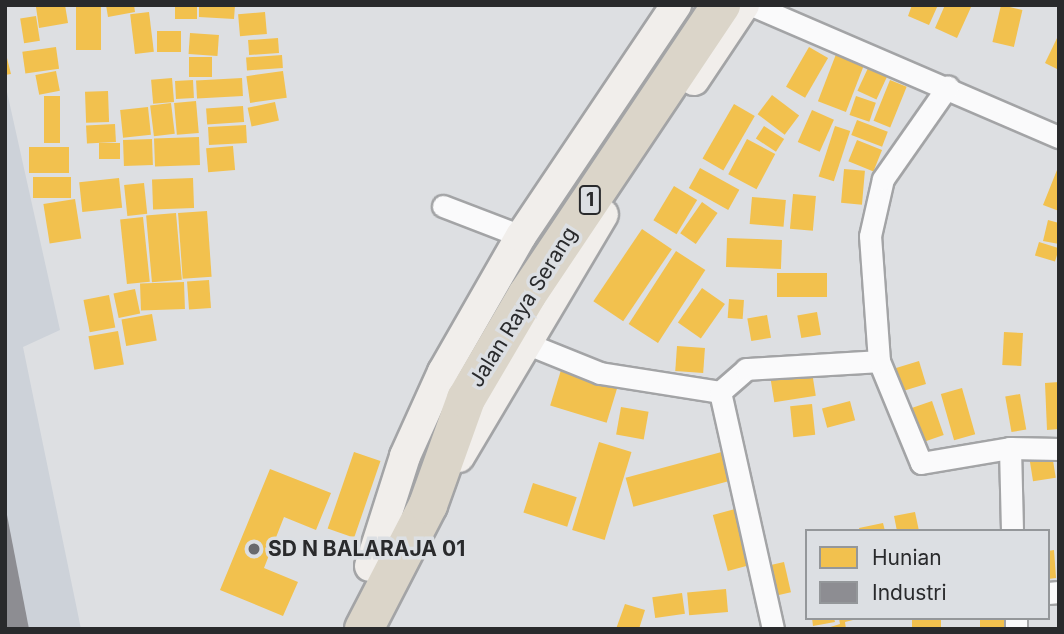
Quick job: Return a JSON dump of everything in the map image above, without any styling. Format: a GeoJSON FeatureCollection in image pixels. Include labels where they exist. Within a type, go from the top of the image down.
{"type":"FeatureCollection","features":[{"type":"Feature","properties":{"kind":"highway","name":"Jalan Raya Serang"},"geometry":{"type":"LineString","coordinates":[[460,395],[721,5]]}},
{"type":"Feature","properties":{"kind":"highway","name":"Jalan Raya Serang"},"geometry":{"type":"LineString","coordinates":[[364,629],[380,572],[460,395],[681,6]]}},
{"type":"Feature","properties":{"kind":"highway","name":"Jalan Raya Serang"},"geometry":{"type":"LineString","coordinates":[[341,629],[380,572]]}},
{"type":"Feature","properties":{"kind":"main road"},"geometry":{"type":"LineString","coordinates":[[380,572],[523,342],[744,5]]}},
{"type":"Feature","properties":{"kind":"main road"},"geometry":{"type":"LineString","coordinates":[[380,572],[405,456],[443,372],[521,236],[681,6]]}},
{"type":"Feature","properties":{"kind":"street"},"geometry":{"type":"LineString","coordinates":[[752,5],[948,86],[1059,137]]}},
{"type":"Feature","properties":{"kind":"street"},"geometry":{"type":"LineString","coordinates":[[948,86],[883,179],[870,236],[879,361],[921,463],[1010,447],[1059,449]]}},
{"type":"Feature","properties":{"kind":"street"},"geometry":{"type":"LineString","coordinates":[[443,206],[521,236]]}},
{"type":"Feature","properties":{"kind":"street"},"geometry":{"type":"LineString","coordinates":[[523,342],[600,373],[720,392]]}},
{"type":"Feature","properties":{"kind":"street"},"geometry":{"type":"LineString","coordinates":[[720,392],[746,369],[879,361]]}},
{"type":"Feature","properties":{"kind":"street"},"geometry":{"type":"LineString","coordinates":[[720,392],[773,629]]}},
{"type":"Feature","properties":{"kind":"street"},"geometry":{"type":"LineString","coordinates":[[1010,447],[1012,529]]}},
{"type":"Feature","properties":{"kind":"shaded area"},"geometry":{"type":"Polygon","coordinates":[[[5,83],[60,330],[23,347],[81,629],[5,629],[5,83]]]}},
{"type":"Feature","properties":{"kind":"building: Hunian"},"geometry":{"type":"Polygon","coordinates":[[[65,5],[68,23],[39,28],[36,7],[65,5]]]}},
{"type":"Feature","properties":{"kind":"building: Hunian"},"geometry":{"type":"Polygon","coordinates":[[[76,5],[101,5],[101,50],[76,50],[76,5]]]}},
{"type":"Feature","properties":{"kind":"building: Hunian"},"geometry":{"type":"Polygon","coordinates":[[[106,5],[134,5],[135,12],[108,17],[106,5]]]}},
{"type":"Feature","properties":{"kind":"building: Hunian"},"geometry":{"type":"Polygon","coordinates":[[[175,5],[197,5],[197,19],[175,19],[175,5]]]}},
{"type":"Feature","properties":{"kind":"building: Hunian"},"geometry":{"type":"Polygon","coordinates":[[[199,5],[235,5],[234,19],[199,17],[199,5]]]}},
{"type":"Feature","properties":{"kind":"building: Hunian"},"geometry":{"type":"Polygon","coordinates":[[[912,5],[938,5],[929,25],[908,16],[912,5]]]}},
{"type":"Feature","properties":{"kind":"building: Hunian"},"geometry":{"type":"Polygon","coordinates":[[[945,5],[972,5],[957,38],[935,28],[945,5]]]}},
{"type":"Feature","properties":{"kind":"building: Hunian"},"geometry":{"type":"Polygon","coordinates":[[[1001,5],[1022,10],[1014,47],[992,42],[1001,5]]]}},
{"type":"Feature","properties":{"kind":"building: Hunian"},"geometry":{"type":"Polygon","coordinates":[[[149,12],[154,52],[135,54],[130,14],[149,12]]]}},
{"type":"Feature","properties":{"kind":"building: Hunian"},"geometry":{"type":"Polygon","coordinates":[[[265,12],[267,34],[240,36],[238,14],[265,12]]]}},
{"type":"Feature","properties":{"kind":"building: Hunian"},"geometry":{"type":"Polygon","coordinates":[[[36,16],[40,41],[24,43],[20,19],[36,16]]]}},
{"type":"Feature","properties":{"kind":"building: Hunian"},"geometry":{"type":"Polygon","coordinates":[[[157,31],[181,31],[181,52],[157,52],[157,31]]]}},
{"type":"Feature","properties":{"kind":"building: Hunian"},"geometry":{"type":"Polygon","coordinates":[[[190,33],[219,35],[217,56],[189,54],[190,33]]]}},
{"type":"Feature","properties":{"kind":"building: Hunian"},"geometry":{"type":"Polygon","coordinates":[[[1059,34],[1059,70],[1045,63],[1059,34]]]}},
{"type":"Feature","properties":{"kind":"building: Hunian"},"geometry":{"type":"Polygon","coordinates":[[[278,38],[279,53],[249,55],[248,40],[278,38]]]}},
{"type":"Feature","properties":{"kind":"building: Hunian"},"geometry":{"type":"Polygon","coordinates":[[[56,47],[59,69],[25,74],[22,52],[56,47]]]}},
{"type":"Feature","properties":{"kind":"building: Hunian"},"geometry":{"type":"Polygon","coordinates":[[[809,47],[828,58],[805,98],[786,87],[809,47]]]}},
{"type":"Feature","properties":{"kind":"building: Hunian"},"geometry":{"type":"Polygon","coordinates":[[[838,49],[866,60],[846,112],[818,101],[838,49]]]}},
{"type":"Feature","properties":{"kind":"building: Hunian"},"geometry":{"type":"Polygon","coordinates":[[[5,50],[11,74],[5,75],[5,50]]]}},
{"type":"Feature","properties":{"kind":"building: Hunian"},"geometry":{"type":"Polygon","coordinates":[[[282,55],[283,68],[247,70],[246,58],[282,55]]]}},
{"type":"Feature","properties":{"kind":"building: Hunian"},"geometry":{"type":"Polygon","coordinates":[[[189,57],[212,57],[212,77],[189,77],[189,57]]]}},
{"type":"Feature","properties":{"kind":"building: Hunian"},"geometry":{"type":"Polygon","coordinates":[[[868,68],[887,77],[876,100],[857,91],[868,68]]]}},
{"type":"Feature","properties":{"kind":"building: Hunian"},"geometry":{"type":"Polygon","coordinates":[[[56,71],[60,91],[39,95],[35,75],[56,71]]]}},
{"type":"Feature","properties":{"kind":"building: Hunian"},"geometry":{"type":"Polygon","coordinates":[[[283,71],[287,98],[250,103],[246,76],[283,71]]]}},
{"type":"Feature","properties":{"kind":"building: Hunian"},"geometry":{"type":"Polygon","coordinates":[[[172,78],[174,102],[153,104],[151,80],[172,78]]]}},
{"type":"Feature","properties":{"kind":"building: Hunian"},"geometry":{"type":"Polygon","coordinates":[[[242,78],[243,96],[197,98],[196,80],[242,78]]]}},
{"type":"Feature","properties":{"kind":"building: Hunian"},"geometry":{"type":"Polygon","coordinates":[[[193,80],[194,98],[176,99],[175,81],[193,80]]]}},
{"type":"Feature","properties":{"kind":"building: Hunian"},"geometry":{"type":"Polygon","coordinates":[[[890,80],[907,87],[890,128],[874,121],[890,80]]]}},
{"type":"Feature","properties":{"kind":"building: Hunian"},"geometry":{"type":"Polygon","coordinates":[[[108,91],[109,122],[86,123],[85,92],[108,91]]]}},
{"type":"Feature","properties":{"kind":"building: Hunian"},"geometry":{"type":"Polygon","coordinates":[[[772,95],[799,115],[785,135],[758,114],[772,95]]]}},
{"type":"Feature","properties":{"kind":"building: Hunian"},"geometry":{"type":"Polygon","coordinates":[[[44,96],[60,96],[60,143],[44,143],[44,96]]]}},
{"type":"Feature","properties":{"kind":"building: Hunian"},"geometry":{"type":"Polygon","coordinates":[[[856,96],[876,103],[869,122],[849,115],[856,96]]]}},
{"type":"Feature","properties":{"kind":"building: Hunian"},"geometry":{"type":"Polygon","coordinates":[[[196,101],[199,133],[177,135],[174,103],[196,101]]]}},
{"type":"Feature","properties":{"kind":"building: Hunian"},"geometry":{"type":"Polygon","coordinates":[[[275,102],[279,121],[252,126],[248,108],[275,102]]]}},
{"type":"Feature","properties":{"kind":"building: Hunian"},"geometry":{"type":"Polygon","coordinates":[[[171,103],[175,134],[154,136],[150,106],[171,103]]]}},
{"type":"Feature","properties":{"kind":"building: Hunian"},"geometry":{"type":"Polygon","coordinates":[[[734,104],[755,116],[723,171],[702,159],[734,104]]]}},
{"type":"Feature","properties":{"kind":"building: Hunian"},"geometry":{"type":"Polygon","coordinates":[[[243,106],[244,122],[207,125],[206,109],[243,106]]]}},
{"type":"Feature","properties":{"kind":"building: Hunian"},"geometry":{"type":"Polygon","coordinates":[[[148,107],[151,135],[123,138],[120,110],[148,107]]]}},
{"type":"Feature","properties":{"kind":"building: Hunian"},"geometry":{"type":"Polygon","coordinates":[[[812,110],[834,120],[820,152],[798,142],[812,110]]]}},
{"type":"Feature","properties":{"kind":"building: Hunian"},"geometry":{"type":"Polygon","coordinates":[[[857,120],[888,132],[882,147],[851,135],[857,120]]]}},
{"type":"Feature","properties":{"kind":"building: Hunian"},"geometry":{"type":"Polygon","coordinates":[[[115,124],[116,142],[87,143],[86,126],[115,124]]]}},
{"type":"Feature","properties":{"kind":"building: Hunian"},"geometry":{"type":"Polygon","coordinates":[[[246,125],[247,143],[209,145],[208,127],[246,125]]]}},
{"type":"Feature","properties":{"kind":"building: Hunian"},"geometry":{"type":"Polygon","coordinates":[[[764,126],[784,139],[776,152],[756,139],[764,126]]]}},
{"type":"Feature","properties":{"kind":"building: Hunian"},"geometry":{"type":"Polygon","coordinates":[[[835,126],[850,131],[834,181],[819,176],[835,126]]]}},
{"type":"Feature","properties":{"kind":"building: Hunian"},"geometry":{"type":"Polygon","coordinates":[[[199,137],[200,165],[155,167],[154,139],[199,137]]]}},
{"type":"Feature","properties":{"kind":"building: Hunian"},"geometry":{"type":"Polygon","coordinates":[[[152,139],[153,165],[124,166],[123,140],[152,139]]]}},
{"type":"Feature","properties":{"kind":"building: Hunian"},"geometry":{"type":"Polygon","coordinates":[[[747,139],[775,154],[756,189],[728,174],[747,139]]]}},
{"type":"Feature","properties":{"kind":"building: Hunian"},"geometry":{"type":"Polygon","coordinates":[[[857,140],[882,150],[873,171],[848,161],[857,140]]]}},
{"type":"Feature","properties":{"kind":"building: Hunian"},"geometry":{"type":"Polygon","coordinates":[[[99,143],[120,143],[120,159],[99,159],[99,143]]]}},
{"type":"Feature","properties":{"kind":"building: Hunian"},"geometry":{"type":"Polygon","coordinates":[[[233,146],[235,170],[208,172],[206,148],[233,146]]]}},
{"type":"Feature","properties":{"kind":"building: Hunian"},"geometry":{"type":"Polygon","coordinates":[[[29,147],[69,147],[69,173],[29,173],[29,147]]]}},
{"type":"Feature","properties":{"kind":"building: Hunian"},"geometry":{"type":"Polygon","coordinates":[[[1059,165],[1059,211],[1043,205],[1059,165]]]}},
{"type":"Feature","properties":{"kind":"building: Hunian"},"geometry":{"type":"Polygon","coordinates":[[[700,168],[739,190],[728,210],[689,188],[700,168]]]}},
{"type":"Feature","properties":{"kind":"building: Hunian"},"geometry":{"type":"Polygon","coordinates":[[[844,169],[865,171],[862,205],[841,203],[844,169]]]}},
{"type":"Feature","properties":{"kind":"building: Hunian"},"geometry":{"type":"Polygon","coordinates":[[[33,177],[71,177],[71,198],[33,198],[33,177]]]}},
{"type":"Feature","properties":{"kind":"building: Hunian"},"geometry":{"type":"Polygon","coordinates":[[[119,178],[122,208],[82,212],[79,182],[119,178]]]}},
{"type":"Feature","properties":{"kind":"building: Hunian"},"geometry":{"type":"Polygon","coordinates":[[[193,178],[194,208],[153,209],[152,179],[193,178]]]}},
{"type":"Feature","properties":{"kind":"building: Hunian"},"geometry":{"type":"Polygon","coordinates":[[[144,183],[147,214],[127,216],[124,185],[144,183]]]}},
{"type":"Feature","properties":{"kind":"building: Hunian"},"geometry":{"type":"Polygon","coordinates":[[[674,186],[697,200],[677,234],[653,220],[674,186]]]}},
{"type":"Feature","properties":{"kind":"building: Hunian"},"geometry":{"type":"Polygon","coordinates":[[[793,194],[816,196],[813,231],[790,229],[793,194]]]}},
{"type":"Feature","properties":{"kind":"building: Hunian"},"geometry":{"type":"Polygon","coordinates":[[[752,197],[786,200],[784,227],[750,224],[752,197]]]}},
{"type":"Feature","properties":{"kind":"building: Hunian"},"geometry":{"type":"Polygon","coordinates":[[[75,199],[81,239],[50,244],[43,204],[75,199]]]}},
{"type":"Feature","properties":{"kind":"building: Hunian"},"geometry":{"type":"Polygon","coordinates":[[[702,202],[718,213],[696,244],[680,233],[702,202]]]}},
{"type":"Feature","properties":{"kind":"building: Hunian"},"geometry":{"type":"Polygon","coordinates":[[[207,211],[212,277],[183,279],[178,213],[207,211]]]}},
{"type":"Feature","properties":{"kind":"building: Hunian"},"geometry":{"type":"Polygon","coordinates":[[[176,213],[182,280],[152,282],[146,216],[176,213]]]}},
{"type":"Feature","properties":{"kind":"building: Hunian"},"geometry":{"type":"Polygon","coordinates":[[[143,217],[150,282],[127,284],[120,219],[143,217]]]}},
{"type":"Feature","properties":{"kind":"building: Hunian"},"geometry":{"type":"Polygon","coordinates":[[[1048,220],[1059,223],[1059,244],[1043,241],[1048,220]]]}},
{"type":"Feature","properties":{"kind":"building: Hunian"},"geometry":{"type":"Polygon","coordinates":[[[642,229],[672,249],[623,321],[593,301],[642,229]]]}},
{"type":"Feature","properties":{"kind":"building: Hunian"},"geometry":{"type":"Polygon","coordinates":[[[727,238],[782,240],[781,269],[726,267],[727,238]]]}},
{"type":"Feature","properties":{"kind":"building: Hunian"},"geometry":{"type":"Polygon","coordinates":[[[1039,242],[1059,248],[1055,262],[1035,255],[1039,242]]]}},
{"type":"Feature","properties":{"kind":"building: Hunian"},"geometry":{"type":"Polygon","coordinates":[[[676,251],[705,270],[658,343],[629,324],[676,251]]]}},
{"type":"Feature","properties":{"kind":"building: Hunian"},"geometry":{"type":"Polygon","coordinates":[[[777,273],[827,273],[827,297],[777,297],[777,273]]]}},
{"type":"Feature","properties":{"kind":"building: Hunian"},"geometry":{"type":"Polygon","coordinates":[[[209,280],[211,308],[189,309],[187,282],[209,280]]]}},
{"type":"Feature","properties":{"kind":"building: Hunian"},"geometry":{"type":"Polygon","coordinates":[[[184,282],[185,309],[141,311],[140,284],[184,282]]]}},
{"type":"Feature","properties":{"kind":"building: Hunian"},"geometry":{"type":"Polygon","coordinates":[[[702,288],[725,304],[701,338],[678,322],[702,288]]]}},
{"type":"Feature","properties":{"kind":"building: Hunian"},"geometry":{"type":"Polygon","coordinates":[[[135,289],[140,313],[119,318],[113,294],[135,289]]]}},
{"type":"Feature","properties":{"kind":"building: Hunian"},"geometry":{"type":"Polygon","coordinates":[[[109,295],[115,327],[90,332],[83,300],[109,295]]]}},
{"type":"Feature","properties":{"kind":"building: Hunian"},"geometry":{"type":"Polygon","coordinates":[[[729,299],[744,300],[743,319],[728,318],[729,299]]]}},
{"type":"Feature","properties":{"kind":"building: Hunian"},"geometry":{"type":"Polygon","coordinates":[[[817,312],[821,335],[801,338],[797,315],[817,312]]]}},
{"type":"Feature","properties":{"kind":"building: Hunian"},"geometry":{"type":"Polygon","coordinates":[[[152,314],[157,341],[126,346],[121,319],[152,314]]]}},
{"type":"Feature","properties":{"kind":"building: Hunian"},"geometry":{"type":"Polygon","coordinates":[[[767,315],[771,338],[751,341],[747,318],[767,315]]]}},
{"type":"Feature","properties":{"kind":"building: Hunian"},"geometry":{"type":"Polygon","coordinates":[[[118,331],[124,364],[94,370],[88,336],[118,331]]]}},
{"type":"Feature","properties":{"kind":"building: Hunian"},"geometry":{"type":"Polygon","coordinates":[[[1004,332],[1023,333],[1021,366],[1002,365],[1004,332]]]}},
{"type":"Feature","properties":{"kind":"building: Hunian"},"geometry":{"type":"Polygon","coordinates":[[[677,346],[705,348],[703,373],[675,371],[677,346]]]}},
{"type":"Feature","properties":{"kind":"building: Hunian"},"geometry":{"type":"Polygon","coordinates":[[[919,361],[926,384],[897,393],[890,370],[919,361]]]}},
{"type":"Feature","properties":{"kind":"building: Hunian"},"geometry":{"type":"Polygon","coordinates":[[[561,370],[617,387],[607,423],[550,405],[561,370]]]}},
{"type":"Feature","properties":{"kind":"building: Hunian"},"geometry":{"type":"Polygon","coordinates":[[[812,372],[816,396],[774,402],[771,379],[812,372]]]}},
{"type":"Feature","properties":{"kind":"building: Hunian"},"geometry":{"type":"Polygon","coordinates":[[[1059,382],[1059,429],[1047,430],[1045,383],[1059,382]]]}},
{"type":"Feature","properties":{"kind":"building: Hunian"},"geometry":{"type":"Polygon","coordinates":[[[962,388],[975,434],[954,440],[941,394],[962,388]]]}},
{"type":"Feature","properties":{"kind":"building: Hunian"},"geometry":{"type":"Polygon","coordinates":[[[1020,394],[1026,429],[1011,432],[1005,397],[1020,394]]]}},
{"type":"Feature","properties":{"kind":"building: Hunian"},"geometry":{"type":"Polygon","coordinates":[[[850,401],[855,420],[827,428],[822,409],[850,401]]]}},
{"type":"Feature","properties":{"kind":"building: Hunian"},"geometry":{"type":"Polygon","coordinates":[[[932,401],[944,435],[919,444],[907,409],[932,401]]]}},
{"type":"Feature","properties":{"kind":"building: Hunian"},"geometry":{"type":"Polygon","coordinates":[[[812,404],[815,435],[793,437],[790,406],[812,404]]]}},
{"type":"Feature","properties":{"kind":"building: Hunian"},"geometry":{"type":"Polygon","coordinates":[[[621,407],[649,412],[644,439],[616,435],[621,407]]]}},
{"type":"Feature","properties":{"kind":"building: Hunian"},"geometry":{"type":"Polygon","coordinates":[[[599,442],[632,452],[605,540],[572,530],[599,442]]]}},
{"type":"Feature","properties":{"kind":"building: Hunian"},"geometry":{"type":"Polygon","coordinates":[[[729,450],[737,479],[633,507],[626,478],[729,450]]]}},
{"type":"Feature","properties":{"kind":"building: Hunian","name":"SD N BALARAJA 01"},"geometry":{"type":"Polygon","coordinates":[[[354,452],[380,461],[354,538],[328,529],[354,452]]]}},
{"type":"Feature","properties":{"kind":"building: Hunian"},"geometry":{"type":"Polygon","coordinates":[[[1052,454],[1056,478],[1033,481],[1029,458],[1052,454]]]}},
{"type":"Feature","properties":{"kind":"building: Hunian","name":"SD N BALARAJA 01"},"geometry":{"type":"Polygon","coordinates":[[[270,469],[331,493],[316,530],[284,517],[264,568],[298,582],[283,616],[220,590],[270,469]]]}},
{"type":"Feature","properties":{"kind":"building: Hunian"},"geometry":{"type":"Polygon","coordinates":[[[533,483],[577,497],[567,527],[523,512],[533,483]]]}},
{"type":"Feature","properties":{"kind":"building: Hunian"},"geometry":{"type":"Polygon","coordinates":[[[735,509],[750,565],[728,571],[713,515],[735,509]]]}},
{"type":"Feature","properties":{"kind":"building: Hunian"},"geometry":{"type":"Polygon","coordinates":[[[915,512],[919,529],[897,529],[894,516],[915,512]]]}},
{"type":"Feature","properties":{"kind":"building: Hunian"},"geometry":{"type":"Polygon","coordinates":[[[883,523],[884,529],[859,529],[883,523]]]}},
{"type":"Feature","properties":{"kind":"building: Hunian"},"geometry":{"type":"Polygon","coordinates":[[[1054,550],[1056,578],[1050,579],[1050,551],[1054,550]]]}},
{"type":"Feature","properties":{"kind":"building: Hunian"},"geometry":{"type":"Polygon","coordinates":[[[784,562],[791,592],[773,596],[766,566],[784,562]]]}},
{"type":"Feature","properties":{"kind":"building: Hunian"},"geometry":{"type":"Polygon","coordinates":[[[726,589],[728,612],[689,615],[687,592],[726,589]]]}},
{"type":"Feature","properties":{"kind":"building: Hunian"},"geometry":{"type":"Polygon","coordinates":[[[682,593],[685,614],[655,618],[652,597],[682,593]]]}},
{"type":"Feature","properties":{"kind":"building: Hunian"},"geometry":{"type":"Polygon","coordinates":[[[625,604],[645,610],[639,629],[616,629],[625,604]]]}},
{"type":"Feature","properties":{"kind":"building: Hunian"},"geometry":{"type":"Polygon","coordinates":[[[812,620],[835,622],[813,626],[812,620]]]}},
{"type":"Feature","properties":{"kind":"building: Hunian"},"geometry":{"type":"Polygon","coordinates":[[[839,620],[853,620],[845,622],[846,629],[824,629],[840,624],[839,620]]]}},
{"type":"Feature","properties":{"kind":"building: Hunian"},"geometry":{"type":"Polygon","coordinates":[[[912,620],[941,620],[941,629],[912,629],[912,620]]]}},
{"type":"Feature","properties":{"kind":"building: Hunian"},"geometry":{"type":"Polygon","coordinates":[[[980,620],[1009,620],[1009,629],[980,629],[980,620]]]}},
{"type":"Feature","properties":{"kind":"building: Industri"},"geometry":{"type":"Polygon","coordinates":[[[7,515],[29,629],[5,629],[7,515]]]}},
{"type":"Feature","properties":{"kind":"place","name":"SD N BALARAJA 01"},"geometry":{"type":"Point","coordinates":[254,549]}}]}
